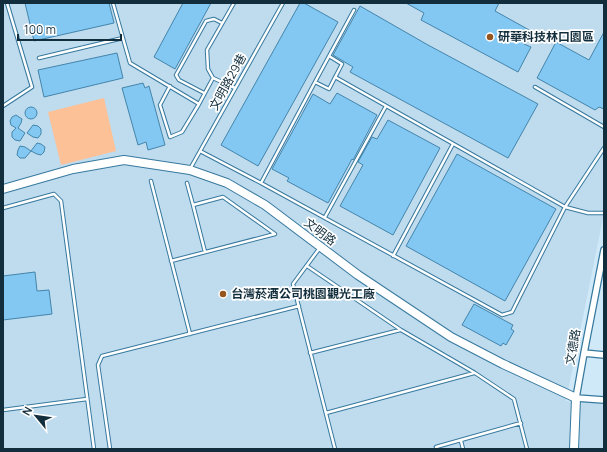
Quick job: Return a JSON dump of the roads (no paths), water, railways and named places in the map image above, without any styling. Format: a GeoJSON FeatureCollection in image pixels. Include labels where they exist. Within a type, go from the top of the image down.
{"type":"FeatureCollection","features":[{"type":"Feature","properties":{"kind":"street","name":"文明路"},"geometry":{"type":"LineString","coordinates":[[3,189],[73,169],[124,160],[190,170],[227,183],[265,205],[358,275],[451,337],[503,364],[576,398],[604,400]]}},
{"type":"Feature","properties":{"kind":"street","name":"文德路"},"geometry":{"type":"LineString","coordinates":[[574,449],[576,398],[584,353],[602,272],[604,250]]}},
{"type":"Feature","properties":{"kind":"street"},"geometry":{"type":"LineString","coordinates":[[584,353],[604,355]]}},
{"type":"Feature","properties":{"kind":"lane"},"geometry":{"type":"LineString","coordinates":[[3,106],[32,87],[7,3]]}},
{"type":"Feature","properties":{"kind":"lane"},"geometry":{"type":"LineString","coordinates":[[113,3],[130,63],[199,104]]}},
{"type":"Feature","properties":{"kind":"lane"},"geometry":{"type":"LineString","coordinates":[[234,3],[207,50],[208,69],[213,78],[235,88]]}},
{"type":"Feature","properties":{"kind":"lane","name":"文明路29巷"},"geometry":{"type":"LineString","coordinates":[[190,170],[283,3]]}},
{"type":"Feature","properties":{"kind":"lane"},"geometry":{"type":"LineString","coordinates":[[261,183],[354,10]]}},
{"type":"Feature","properties":{"kind":"lane"},"geometry":{"type":"LineString","coordinates":[[204,93],[179,80],[176,75],[206,21],[214,19],[222,23]]}},
{"type":"Feature","properties":{"kind":"lane"},"geometry":{"type":"LineString","coordinates":[[39,58],[123,38]]}},
{"type":"Feature","properties":{"kind":"lane"},"geometry":{"type":"LineString","coordinates":[[315,82],[329,89],[342,64],[329,56]]}},
{"type":"Feature","properties":{"kind":"lane"},"geometry":{"type":"LineString","coordinates":[[335,77],[565,207],[588,213],[604,213]]}},
{"type":"Feature","properties":{"kind":"lane"},"geometry":{"type":"LineString","coordinates":[[170,86],[160,104],[170,137],[182,132],[213,78]]}},
{"type":"Feature","properties":{"kind":"lane"},"geometry":{"type":"LineString","coordinates":[[535,87],[604,127]]}},
{"type":"Feature","properties":{"kind":"lane"},"geometry":{"type":"LineString","coordinates":[[325,217],[386,106]]}},
{"type":"Feature","properties":{"kind":"lane"},"geometry":{"type":"LineString","coordinates":[[393,256],[453,144]]}},
{"type":"Feature","properties":{"kind":"lane"},"geometry":{"type":"LineString","coordinates":[[200,151],[325,217],[502,316],[512,312],[565,207],[604,148]]}},
{"type":"Feature","properties":{"kind":"lane"},"geometry":{"type":"LineString","coordinates":[[151,181],[190,334]]}},
{"type":"Feature","properties":{"kind":"lane"},"geometry":{"type":"LineString","coordinates":[[187,184],[205,252]]}},
{"type":"Feature","properties":{"kind":"lane"},"geometry":{"type":"LineString","coordinates":[[3,208],[54,194],[61,201],[94,449]]}},
{"type":"Feature","properties":{"kind":"lane"},"geometry":{"type":"LineString","coordinates":[[171,262],[275,234],[223,197],[193,205]]}},
{"type":"Feature","properties":{"kind":"lane"},"geometry":{"type":"LineString","coordinates":[[321,247],[293,284],[335,449]]}},
{"type":"Feature","properties":{"kind":"lane"},"geometry":{"type":"LineString","coordinates":[[307,266],[400,330],[475,373],[514,399],[528,449]]}},
{"type":"Feature","properties":{"kind":"lane"},"geometry":{"type":"LineString","coordinates":[[110,449],[98,365],[102,356],[299,306]]}},
{"type":"Feature","properties":{"kind":"lane"},"geometry":{"type":"LineString","coordinates":[[310,353],[400,330]]}},
{"type":"Feature","properties":{"kind":"lane"},"geometry":{"type":"LineString","coordinates":[[326,413],[475,373]]}},
{"type":"Feature","properties":{"kind":"lane"},"geometry":{"type":"LineString","coordinates":[[3,410],[87,398]]}},
{"type":"Feature","properties":{"kind":"lane"},"geometry":{"type":"LineString","coordinates":[[437,449],[436,447],[521,423]]}},
{"type":"Feature","properties":{"kind":"lane"},"geometry":{"type":"LineString","coordinates":[[461,441],[463,449]]}},
{"type":"Feature","properties":{"kind":"place","name":"研華科技林口園區"},"geometry":{"type":"Point","coordinates":[490,37]}},
{"type":"Feature","properties":{"kind":"place","name":"台灣菸酒公司桃園觀光工廠"},"geometry":{"type":"Point","coordinates":[223,294]}}]}
